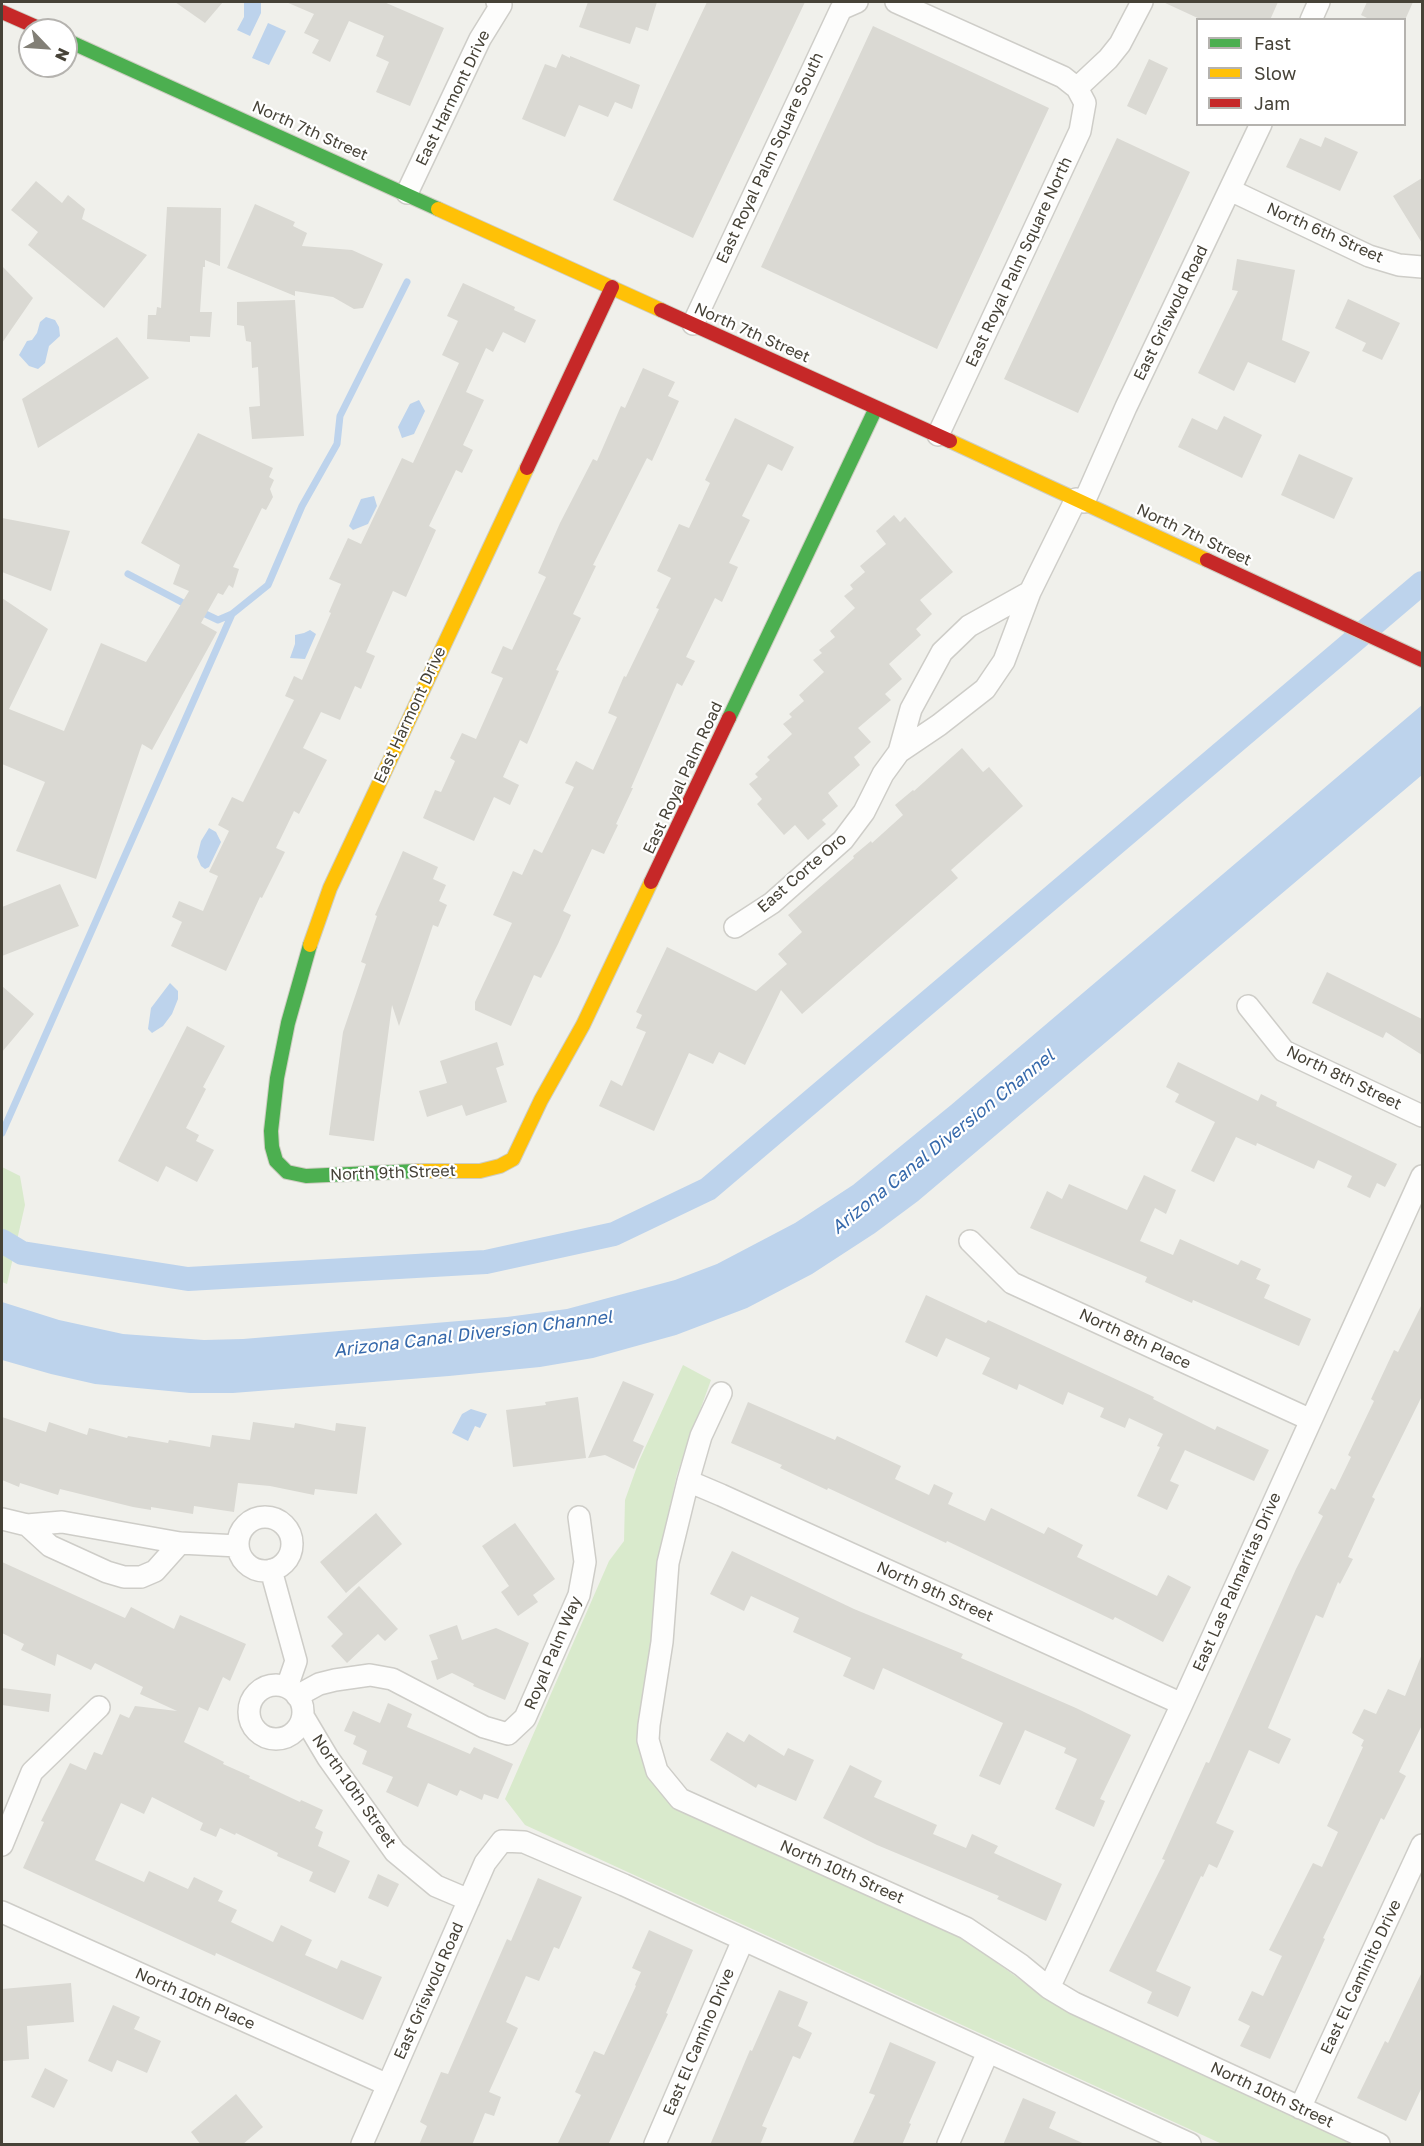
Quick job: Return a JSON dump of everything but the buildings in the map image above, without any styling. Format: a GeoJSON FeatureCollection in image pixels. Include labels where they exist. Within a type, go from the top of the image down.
{"type":"FeatureCollection","features":[{"type":"Feature","properties":{"kind":"street","name":"East Royal Palm Square South"},"geometry":{"type":"LineString","coordinates":[[693,324],[841,9],[857,2]]}},
{"type":"Feature","properties":{"kind":"street"},"geometry":{"type":"LineString","coordinates":[[896,2],[1050,71],[1077,88],[1108,59],[1120,44],[1142,2]]}},
{"type":"Feature","properties":{"kind":"street"},"geometry":{"type":"LineString","coordinates":[[1312,18],[1319,2]]}},
{"type":"Feature","properties":{"kind":"street","name":"East Harmont Drive"},"geometry":{"type":"LineString","coordinates":[[407,193],[499,3]]}},
{"type":"Feature","properties":{"kind":"street"},"geometry":{"type":"LineString","coordinates":[[2,12],[18,19]]}},
{"type":"Feature","properties":{"kind":"street","name":"North 7th Street"},"geometry":{"type":"LineString","coordinates":[[78,45],[938,435],[1422,660]]}},
{"type":"Feature","properties":{"kind":"street","name":"East Royal Palm Square North"},"geometry":{"type":"LineString","coordinates":[[938,435],[1080,131],[1085,103],[1077,88]]}},
{"type":"Feature","properties":{"kind":"street","name":"East Griswold Road"},"geometry":{"type":"LineString","coordinates":[[1080,500],[1260,126]]}},
{"type":"Feature","properties":{"kind":"street","name":"North 6th Street"},"geometry":{"type":"LineString","coordinates":[[1230,190],[1369,256],[1399,265],[1422,267]]}},
{"type":"Feature","properties":{"kind":"street","name":"East Harmont Drive"},"geometry":{"type":"LineString","coordinates":[[276,1161],[271,1131],[277,1078],[304,962],[330,888],[612,287]]}},
{"type":"Feature","properties":{"kind":"street","name":"East Royal Palm Road"},"geometry":{"type":"LineString","coordinates":[[513,1159],[541,1100],[584,1025],[876,408]]}},
{"type":"Feature","properties":{"kind":"street","name":"East Corte Oro"},"geometry":{"type":"LineString","coordinates":[[735,927],[772,903],[843,840],[864,812],[883,774],[899,752],[939,725],[985,689],[1004,661],[1030,592],[1080,500]]}},
{"type":"Feature","properties":{"kind":"street","name":"East Corte Oro"},"geometry":{"type":"LineString","coordinates":[[899,752],[911,709],[942,652],[969,626],[1030,592]]}},
{"type":"Feature","properties":{"kind":"street","name":"North 8th Street"},"geometry":{"type":"LineString","coordinates":[[1248,1006],[1284,1051],[1422,1116]]}},
{"type":"Feature","properties":{"kind":"street","name":"North 9th Street"},"geometry":{"type":"LineString","coordinates":[[276,1161],[287,1172],[306,1176],[403,1171],[480,1171],[500,1166],[513,1159]]}},
{"type":"Feature","properties":{"kind":"street","name":"East Las Palmaritas Drive"},"geometry":{"type":"LineString","coordinates":[[1049,1988],[1182,1704],[1422,1176]]}},
{"type":"Feature","properties":{"kind":"street","name":"North 8th Place"},"geometry":{"type":"LineString","coordinates":[[970,1241],[1012,1283],[1311,1420]]}},
{"type":"Feature","properties":{"kind":"street","name":"North 10th Street"},"geometry":{"type":"LineString","coordinates":[[721,1393],[701,1436],[668,1563],[662,1642],[649,1725],[648,1740],[657,1771],[680,1799],[966,1928],[1021,1965],[1049,1988],[1074,2003],[1379,2145]]}},
{"type":"Feature","properties":{"kind":"street","name":"North 9th Street"},"geometry":{"type":"LineString","coordinates":[[688,1481],[1182,1704]]}},
{"type":"Feature","properties":{"kind":"street"},"geometry":{"type":"LineString","coordinates":[[269,1517],[284,1524],[291,1538],[289,1554],[279,1566],[271,1570],[263,1571],[249,1566],[239,1554],[238,1546],[241,1530],[253,1519],[269,1517]]}},
{"type":"Feature","properties":{"kind":"street","name":"Royal Palm Way"},"geometry":{"type":"LineString","coordinates":[[296,1700],[319,1684],[370,1675],[392,1679],[484,1727],[508,1734],[525,1718],[579,1595],[585,1562],[579,1517]]}},
{"type":"Feature","properties":{"kind":"street"},"geometry":{"type":"LineString","coordinates":[[2,1519],[27,1525],[62,1522],[180,1543],[238,1546]]}},
{"type":"Feature","properties":{"kind":"street"},"geometry":{"type":"LineString","coordinates":[[27,1525],[50,1546],[107,1572],[124,1577],[141,1577],[155,1571],[180,1543]]}},
{"type":"Feature","properties":{"kind":"street"},"geometry":{"type":"LineString","coordinates":[[271,1570],[296,1661],[296,1700]]}},
{"type":"Feature","properties":{"kind":"street","name":"North 10th Street"},"geometry":{"type":"LineString","coordinates":[[296,1700],[334,1767],[395,1852],[436,1886],[469,1900]]}},
{"type":"Feature","properties":{"kind":"street"},"geometry":{"type":"LineString","coordinates":[[2,1845],[32,1772],[99,1707]]}},
{"type":"Feature","properties":{"kind":"street","name":"East Griswold Road"},"geometry":{"type":"LineString","coordinates":[[362,2145],[485,1863],[502,1841],[524,1842],[743,1940]]}},
{"type":"Feature","properties":{"kind":"street","name":"East El Caminito Drive"},"geometry":{"type":"LineString","coordinates":[[1300,2108],[1422,1845]]}},
{"type":"Feature","properties":{"kind":"street","name":"North 10th Place"},"geometry":{"type":"LineString","coordinates":[[2,1912],[388,2085]]}},
{"type":"Feature","properties":{"kind":"street"},"geometry":{"type":"LineString","coordinates":[[743,1940],[1190,2145]]}},
{"type":"Feature","properties":{"kind":"street","name":"East El Camino Drive"},"geometry":{"type":"LineString","coordinates":[[655,2145],[743,1940]]}},
{"type":"Feature","properties":{"kind":"street"},"geometry":{"type":"LineString","coordinates":[[948,2145],[988,2052]]}},
{"type":"Feature","properties":{"kind":"green space"},"geometry":{"type":"Polygon","coordinates":[[[2,1167],[20,1176],[25,1205],[7,1284],[2,1282],[2,1167]]]}},
{"type":"Feature","properties":{"kind":"green space"},"geometry":{"type":"Polygon","coordinates":[[[683,1365],[711,1380],[677,1474],[658,1562],[652,1633],[637,1741],[647,1776],[673,1807],[961,1937],[1043,1996],[1364,2144],[1222,2144],[525,1825],[505,1799],[609,1561],[624,1541],[625,1500],[639,1461],[683,1365]]]}},
{"type":"Feature","properties":{"kind":"water"},"geometry":{"type":"Polygon","coordinates":[[[244,2],[261,2],[261,13],[250,36],[237,30],[244,17],[244,2]]]}},
{"type":"Feature","properties":{"kind":"water"},"geometry":{"type":"Polygon","coordinates":[[[268,23],[286,31],[269,65],[252,58],[268,23]]]}},
{"type":"Feature","properties":{"kind":"water"},"geometry":{"type":"Polygon","coordinates":[[[46,317],[55,320],[60,336],[49,346],[45,363],[38,369],[29,366],[19,355],[27,341],[32,340],[37,333],[40,322],[46,317]]]}},
{"type":"Feature","properties":{"kind":"water"},"geometry":{"type":"Polygon","coordinates":[[[419,400],[425,411],[414,434],[402,438],[398,427],[410,404],[419,400]]]}},
{"type":"Feature","properties":{"kind":"water"},"geometry":{"type":"Polygon","coordinates":[[[374,496],[377,506],[368,524],[353,530],[349,526],[361,499],[374,496]]]}},
{"type":"Feature","properties":{"kind":"water"},"geometry":{"type":"Polygon","coordinates":[[[310,630],[316,634],[305,659],[290,658],[295,644],[295,635],[310,630]]]}},
{"type":"Feature","properties":{"kind":"water","name":"Arizona Canal Diversion Channel"},"geometry":{"type":"Polygon","coordinates":[[[1422,705],[1422,775],[918,1201],[875,1233],[812,1274],[747,1308],[676,1335],[593,1358],[540,1367],[233,1393],[190,1393],[95,1384],[2,1360],[2,1302],[59,1320],[123,1334],[204,1340],[243,1339],[507,1317],[567,1309],[675,1280],[717,1264],[795,1223],[853,1185],[951,1105],[1422,705]]]}},
{"type":"Feature","properties":{"kind":"water"},"geometry":{"type":"Polygon","coordinates":[[[209,828],[216,832],[221,842],[209,867],[205,869],[197,857],[201,841],[209,828]]]}},
{"type":"Feature","properties":{"kind":"water"},"geometry":{"type":"Polygon","coordinates":[[[170,983],[178,991],[178,999],[172,1014],[163,1026],[152,1033],[148,1029],[151,1008],[170,983]]]}},
{"type":"Feature","properties":{"kind":"water"},"geometry":{"type":"Polygon","coordinates":[[[471,1409],[487,1414],[480,1428],[475,1426],[468,1441],[452,1433],[462,1414],[471,1409]]]}},
{"type":"Feature","properties":{"kind":"waterway"},"geometry":{"type":"LineString","coordinates":[[199,611],[218,620],[232,614],[268,585],[302,506],[337,444],[340,416],[407,282]]}},
{"type":"Feature","properties":{"kind":"waterway"},"geometry":{"type":"LineString","coordinates":[[128,574],[189,606]]}},
{"type":"Feature","properties":{"kind":"waterway"},"geometry":{"type":"LineString","coordinates":[[2,1241],[22,1253],[188,1279],[486,1262],[614,1234],[708,1189],[1422,583]]}},
{"type":"Feature","properties":{"kind":"waterway"},"geometry":{"type":"LineString","coordinates":[[2,1133],[232,614]]}},
{"type":"Feature","properties":{"kind":"traffic: fast"},"geometry":{"type":"LineString","coordinates":[[78,45],[438,209]]}},
{"type":"Feature","properties":{"kind":"traffic: fast"},"geometry":{"type":"LineString","coordinates":[[729,718],[876,408]]}},
{"type":"Feature","properties":{"kind":"traffic: fast"},"geometry":{"type":"LineString","coordinates":[[310,945],[288,1023],[277,1078],[271,1131],[276,1161],[287,1172],[306,1176],[416,1171]]}},
{"type":"Feature","properties":{"kind":"traffic: slow"},"geometry":{"type":"LineString","coordinates":[[438,209],[661,310]]}},
{"type":"Feature","properties":{"kind":"traffic: slow"},"geometry":{"type":"LineString","coordinates":[[950,441],[1207,560]]}},
{"type":"Feature","properties":{"kind":"traffic: slow"},"geometry":{"type":"LineString","coordinates":[[310,945],[330,888],[527,468]]}},
{"type":"Feature","properties":{"kind":"traffic: slow"},"geometry":{"type":"LineString","coordinates":[[416,1171],[480,1171],[500,1166],[513,1159],[541,1100],[583,1025],[651,882]]}},
{"type":"Feature","properties":{"kind":"traffic: jam"},"geometry":{"type":"LineString","coordinates":[[2,12],[18,19]]}},
{"type":"Feature","properties":{"kind":"traffic: jam"},"geometry":{"type":"LineString","coordinates":[[527,468],[612,287]]}},
{"type":"Feature","properties":{"kind":"traffic: jam"},"geometry":{"type":"LineString","coordinates":[[661,310],[950,441]]}},
{"type":"Feature","properties":{"kind":"traffic: jam"},"geometry":{"type":"LineString","coordinates":[[1207,560],[1422,660]]}},
{"type":"Feature","properties":{"kind":"traffic: jam"},"geometry":{"type":"LineString","coordinates":[[651,882],[729,718]]}}]}
